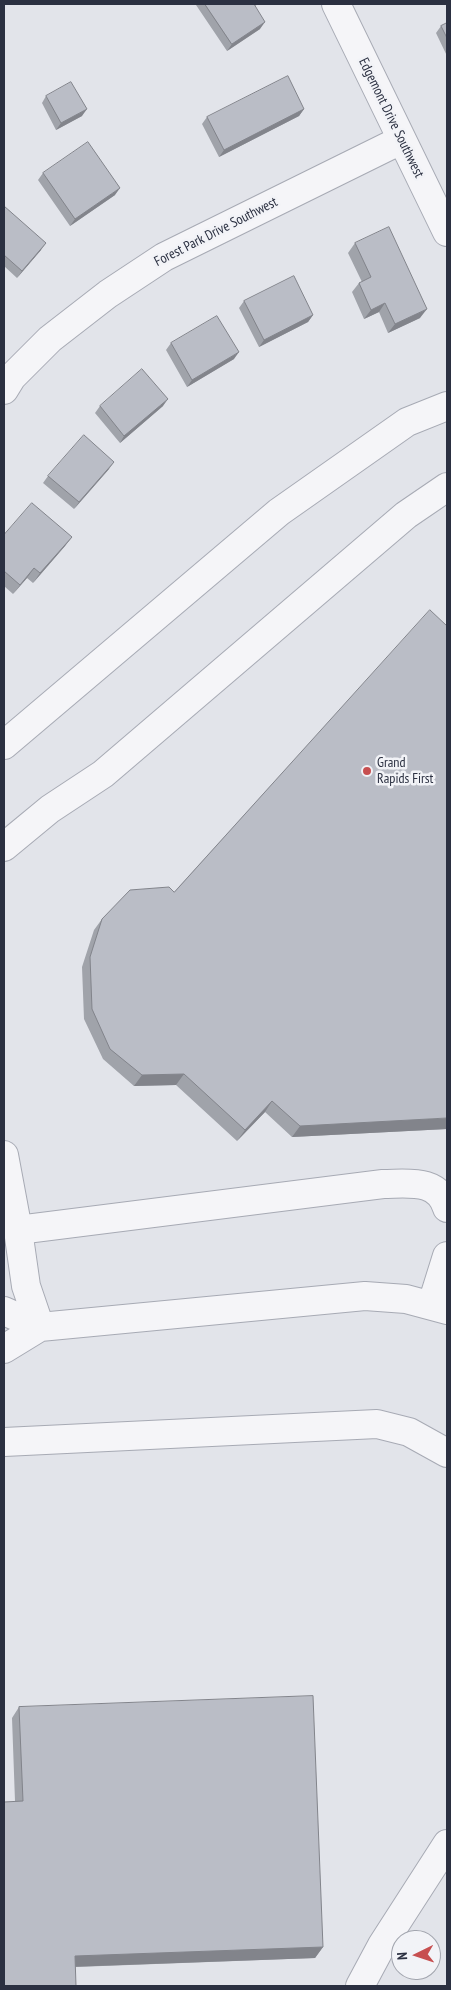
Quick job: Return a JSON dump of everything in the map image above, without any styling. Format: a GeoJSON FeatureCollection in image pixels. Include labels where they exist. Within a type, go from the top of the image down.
{"type":"FeatureCollection","features":[{"type":"Feature","properties":{"kind":"street","name":"Edgemont Drive Southwest"},"geometry":{"type":"LineString","coordinates":[[336,4],[447,232]]}},
{"type":"Feature","properties":{"kind":"street","name":"Forest Park Drive Southwest"},"geometry":{"type":"LineString","coordinates":[[7,379],[50,340],[108,294],[164,257],[401,140]]}},
{"type":"Feature","properties":{"kind":"street"},"geometry":{"type":"LineString","coordinates":[[4,745],[279,512],[408,422],[447,406]]}},
{"type":"Feature","properties":{"kind":"street"},"geometry":{"type":"LineString","coordinates":[[4,847],[50,809],[103,774],[406,515],[447,487]]}},
{"type":"Feature","properties":{"kind":"street"},"geometry":{"type":"LineString","coordinates":[[4,1155],[7,1184],[18,1230],[26,1286],[40,1328]]}},
{"type":"Feature","properties":{"kind":"street"},"geometry":{"type":"LineString","coordinates":[[18,1230],[383,1184],[421,1184],[431,1186],[438,1190],[447,1208]]}},
{"type":"Feature","properties":{"kind":"street"},"geometry":{"type":"LineString","coordinates":[[4,1348],[40,1328],[365,1296],[386,1296],[440,1307],[447,1256]]}},
{"type":"Feature","properties":{"kind":"street"},"geometry":{"type":"LineString","coordinates":[[4,1311],[40,1328]]}},
{"type":"Feature","properties":{"kind":"street"},"geometry":{"type":"LineString","coordinates":[[4,1442],[377,1424],[408,1432],[447,1453]]}},
{"type":"Feature","properties":{"kind":"street"},"geometry":{"type":"LineString","coordinates":[[360,1986],[382,1945],[447,1844]]}},
{"type":"Feature","properties":{"kind":"building"},"geometry":{"type":"Polygon","coordinates":[[[205,4],[254,4],[265,22],[232,44],[205,4]]]}},
{"type":"Feature","properties":{"kind":"building"},"geometry":{"type":"Polygon","coordinates":[[[447,23],[447,38],[441,26],[447,23]]]}},
{"type":"Feature","properties":{"kind":"building"},"geometry":{"type":"Polygon","coordinates":[[[288,76],[304,109],[224,150],[207,117],[288,76]]]}},
{"type":"Feature","properties":{"kind":"building"},"geometry":{"type":"Polygon","coordinates":[[[71,82],[87,109],[61,123],[46,96],[71,82]]]}},
{"type":"Feature","properties":{"kind":"building"},"geometry":{"type":"Polygon","coordinates":[[[88,142],[120,188],[75,219],[43,173],[88,142]]]}},
{"type":"Feature","properties":{"kind":"building"},"geometry":{"type":"Polygon","coordinates":[[[4,206],[46,243],[22,271],[4,255],[4,206]]]}},
{"type":"Feature","properties":{"kind":"building"},"geometry":{"type":"Polygon","coordinates":[[[389,227],[427,309],[395,324],[385,303],[371,310],[359,283],[371,277],[355,243],[389,227]]]}},
{"type":"Feature","properties":{"kind":"building"},"geometry":{"type":"Polygon","coordinates":[[[294,276],[313,315],[264,340],[244,301],[294,276]]]}},
{"type":"Feature","properties":{"kind":"building"},"geometry":{"type":"Polygon","coordinates":[[[217,316],[239,352],[192,380],[171,343],[217,316]]]}},
{"type":"Feature","properties":{"kind":"building"},"geometry":{"type":"Polygon","coordinates":[[[142,369],[168,399],[124,436],[100,406],[142,369]]]}},
{"type":"Feature","properties":{"kind":"building"},"geometry":{"type":"Polygon","coordinates":[[[84,435],[114,462],[79,502],[48,476],[84,435]]]}},
{"type":"Feature","properties":{"kind":"building"},"geometry":{"type":"Polygon","coordinates":[[[32,503],[72,537],[40,573],[34,568],[20,585],[4,571],[4,535],[32,503]]]}},
{"type":"Feature","properties":{"kind":"building","name":"Grand Rapids First"},"geometry":{"type":"Polygon","coordinates":[[[430,610],[447,626],[447,1118],[300,1126],[272,1101],[245,1130],[184,1074],[142,1075],[110,1049],[92,1009],[90,957],[102,919],[130,890],[169,887],[174,892],[430,610]]]}},
{"type":"Feature","properties":{"kind":"building"},"geometry":{"type":"Polygon","coordinates":[[[313,1696],[323,1947],[75,1956],[76,1986],[4,1986],[4,1802],[23,1801],[19,1707],[313,1696]]]}},
{"type":"Feature","properties":{"kind":"place","name":"Grand Rapids First"},"geometry":{"type":"Point","coordinates":[367,771]}}]}
